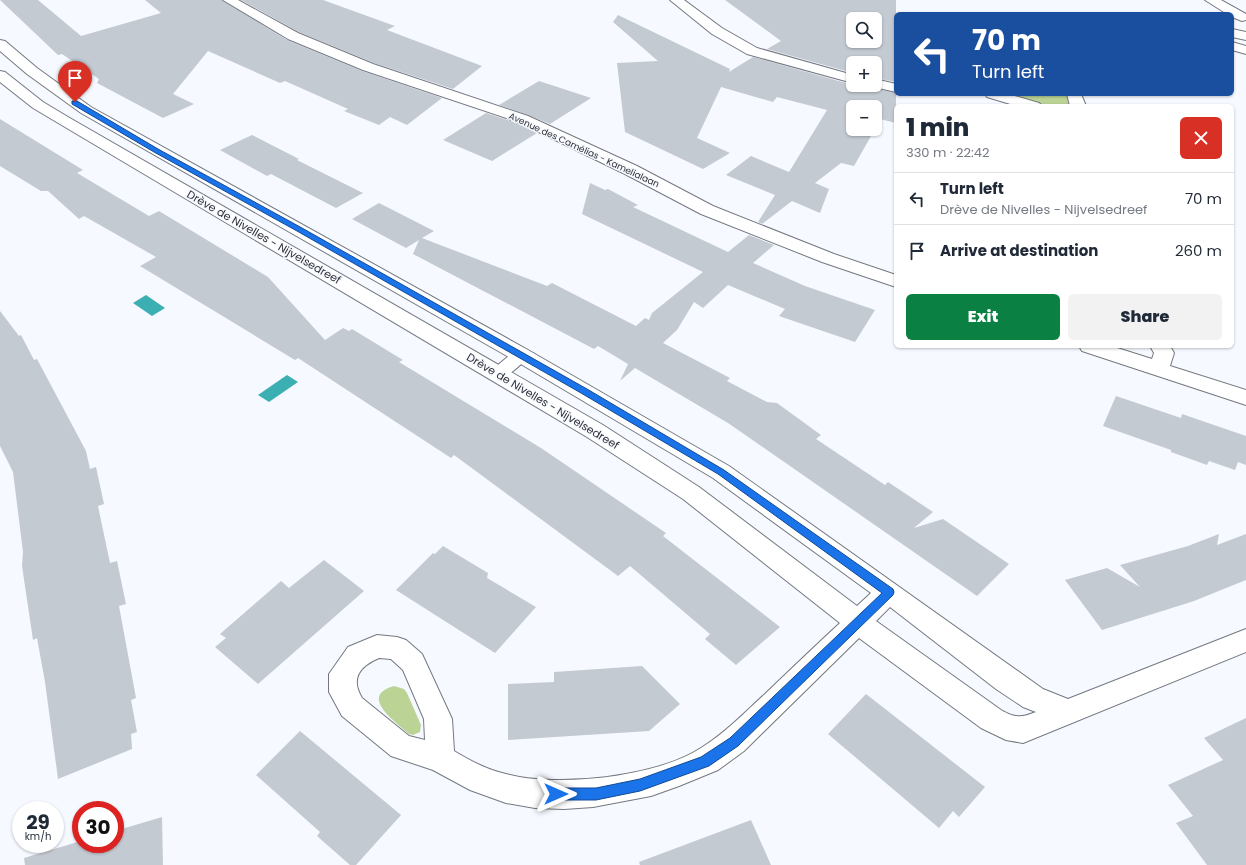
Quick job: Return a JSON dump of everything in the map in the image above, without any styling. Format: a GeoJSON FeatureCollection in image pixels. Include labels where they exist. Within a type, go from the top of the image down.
{"type":"FeatureCollection","features":[{"type":"Feature","properties":{"kind":"street","name":"Avenue des Camélias - Kamelialaan"},"geometry":{"type":"LineString","coordinates":[[229,0],[293,36],[368,67],[523,119],[631,170],[706,210],[828,258],[894,280]]}},
{"type":"Feature","properties":{"kind":"street"},"geometry":{"type":"LineString","coordinates":[[676,0],[717,31],[752,51],[846,77]]}},
{"type":"Feature","properties":{"kind":"street"},"geometry":{"type":"LineString","coordinates":[[1197,0],[1212,12]]}},
{"type":"Feature","properties":{"kind":"street"},"geometry":{"type":"LineString","coordinates":[[1211,0],[1229,12]]}},
{"type":"Feature","properties":{"kind":"street"},"geometry":{"type":"LineString","coordinates":[[1234,33],[1246,36]]}},
{"type":"Feature","properties":{"kind":"street","name":"Drève de Nivelles - Nijvelsedreef"},"geometry":{"type":"LineString","coordinates":[[0,44],[32,71],[86,110],[521,355],[721,472],[889,592],[1006,680],[1033,698],[1070,712]]}},
{"type":"Feature","properties":{"kind":"street"},"geometry":{"type":"LineString","coordinates":[[1234,47],[1246,50]]}},
{"type":"Feature","properties":{"kind":"street","name":"Drève de Nivelles - Nijvelsedreef"},"geometry":{"type":"LineString","coordinates":[[0,75],[38,105],[499,373],[595,431],[691,493],[858,622],[991,719],[1006,727],[1024,730],[1246,640]]}},
{"type":"Feature","properties":{"kind":"street"},"geometry":{"type":"LineString","coordinates":[[882,85],[894,88]]}},
{"type":"Feature","properties":{"kind":"street"},"geometry":{"type":"LineString","coordinates":[[999,96],[1027,104]]}},
{"type":"Feature","properties":{"kind":"street"},"geometry":{"type":"LineString","coordinates":[[1095,348],[1246,398]]}},
{"type":"Feature","properties":{"kind":"street"},"geometry":{"type":"LineString","coordinates":[[1159,369],[1164,353],[1161,348]]}},
{"type":"Feature","properties":{"kind":"street"},"geometry":{"type":"LineString","coordinates":[[440,758],[481,781],[510,789],[543,794],[596,794],[640,785],[668,776],[705,762],[734,742],[889,592]]}},
{"type":"Feature","properties":{"kind":"lane"},"geometry":{"type":"LineString","coordinates":[[499,373],[521,355]]}},
{"type":"Feature","properties":{"kind":"green space"},"geometry":{"type":"Polygon","coordinates":[[[1014,96],[1068,96],[1070,104],[1039,104],[1014,96]]]}},
{"type":"Feature","properties":{"kind":"green space"},"geometry":{"type":"Polygon","coordinates":[[[394,686],[404,689],[407,693],[421,725],[420,732],[413,735],[409,734],[389,716],[379,702],[379,696],[384,690],[394,686]]]}},
{"type":"Feature","properties":{"kind":"water"},"geometry":{"type":"Polygon","coordinates":[[[146,295],[165,308],[152,316],[133,303],[146,295]]]}},
{"type":"Feature","properties":{"kind":"water"},"geometry":{"type":"Polygon","coordinates":[[[287,375],[298,382],[269,402],[258,395],[287,375]]]}},
{"type":"Feature","properties":{"kind":"building"},"geometry":{"type":"Polygon","coordinates":[[[0,0],[38,0],[81,36],[161,13],[145,0],[222,0],[287,40],[362,71],[442,98],[407,125],[390,117],[379,125],[344,111],[348,109],[285,81],[280,83],[208,51],[173,94],[194,104],[163,118],[97,83],[99,79],[62,54],[58,55],[0,0]]]}},
{"type":"Feature","properties":{"kind":"building"},"geometry":{"type":"Polygon","coordinates":[[[241,0],[323,0],[395,26],[387,30],[482,66],[453,89],[374,63],[299,32],[241,0]]]}},
{"type":"Feature","properties":{"kind":"building"},"geometry":{"type":"Polygon","coordinates":[[[725,0],[896,0],[896,12],[894,12],[894,82],[882,79],[882,56],[846,56],[846,71],[767,49],[781,41],[725,0]]]}},
{"type":"Feature","properties":{"kind":"building"},"geometry":{"type":"Polygon","coordinates":[[[618,15],[730,69],[729,72],[753,57],[846,83],[846,92],[882,92],[882,90],[894,93],[894,96],[896,96],[896,104],[894,104],[894,122],[882,120],[882,100],[846,100],[846,136],[871,136],[854,166],[841,163],[815,183],[829,189],[820,213],[792,201],[762,224],[758,222],[775,195],[726,175],[751,156],[789,172],[827,110],[777,97],[773,102],[721,87],[697,138],[730,153],[703,169],[625,132],[617,63],[658,61],[613,22],[618,15]]]}},
{"type":"Feature","properties":{"kind":"building"},"geometry":{"type":"Polygon","coordinates":[[[539,81],[591,98],[550,124],[499,105],[539,81]]]}},
{"type":"Feature","properties":{"kind":"building"},"geometry":{"type":"Polygon","coordinates":[[[486,113],[517,123],[537,133],[492,161],[443,140],[486,113]]]}},
{"type":"Feature","properties":{"kind":"building"},"geometry":{"type":"Polygon","coordinates":[[[0,119],[83,170],[77,173],[149,216],[159,211],[268,277],[325,340],[343,328],[349,331],[352,329],[403,360],[399,362],[541,448],[666,533],[663,536],[780,627],[736,665],[705,639],[710,634],[630,566],[618,576],[454,455],[451,458],[298,358],[295,360],[140,266],[156,257],[84,216],[79,219],[48,191],[41,191],[0,166],[0,119]]]}},
{"type":"Feature","properties":{"kind":"building"},"geometry":{"type":"Polygon","coordinates":[[[252,135],[299,159],[297,160],[363,193],[336,208],[271,174],[267,176],[220,150],[252,135]]]}},
{"type":"Feature","properties":{"kind":"building"},"geometry":{"type":"Polygon","coordinates":[[[590,183],[605,190],[608,189],[638,205],[633,207],[728,252],[749,235],[774,245],[753,263],[805,286],[875,310],[855,342],[779,316],[785,309],[728,285],[703,308],[694,302],[677,330],[663,343],[730,378],[727,381],[767,402],[777,403],[821,435],[816,439],[885,485],[888,482],[933,512],[914,528],[943,519],[1009,564],[977,596],[728,423],[635,368],[620,381],[628,364],[598,346],[594,349],[413,254],[419,240],[406,248],[352,219],[379,203],[434,231],[422,238],[547,286],[552,283],[636,326],[645,318],[649,320],[652,313],[703,272],[582,214],[590,183]]]}},
{"type":"Feature","properties":{"kind":"building"},"geometry":{"type":"Polygon","coordinates":[[[0,311],[19,336],[21,335],[34,360],[37,359],[86,451],[90,469],[96,467],[104,504],[98,506],[110,563],[117,561],[126,604],[119,606],[136,698],[131,700],[137,732],[131,734],[132,749],[58,779],[45,682],[37,638],[33,640],[22,566],[23,552],[13,472],[0,446],[0,311]]]}},
{"type":"Feature","properties":{"kind":"building"},"geometry":{"type":"Polygon","coordinates":[[[1116,396],[1181,418],[1182,414],[1246,436],[1246,465],[1238,462],[1235,470],[1209,461],[1207,465],[1171,452],[1171,450],[1103,426],[1116,396]]]}},
{"type":"Feature","properties":{"kind":"building"},"geometry":{"type":"Polygon","coordinates":[[[1219,534],[1217,545],[1246,534],[1246,580],[1194,601],[1102,630],[1065,580],[1107,568],[1140,587],[1120,565],[1188,546],[1219,534]]]}},
{"type":"Feature","properties":{"kind":"building"},"geometry":{"type":"Polygon","coordinates":[[[443,546],[488,573],[487,578],[536,607],[495,653],[396,590],[433,553],[435,554],[443,546]]]}},
{"type":"Feature","properties":{"kind":"building"},"geometry":{"type":"Polygon","coordinates":[[[324,560],[364,591],[258,684],[215,647],[226,638],[220,634],[281,581],[289,588],[324,560]]]}},
{"type":"Feature","properties":{"kind":"building"},"geometry":{"type":"Polygon","coordinates":[[[642,666],[680,704],[649,731],[508,740],[508,684],[554,682],[554,672],[642,666]]]}},
{"type":"Feature","properties":{"kind":"building"},"geometry":{"type":"Polygon","coordinates":[[[866,694],[985,787],[959,817],[953,811],[939,828],[828,734],[866,694]]]}},
{"type":"Feature","properties":{"kind":"building"},"geometry":{"type":"Polygon","coordinates":[[[1246,718],[1246,865],[1207,865],[1176,823],[1193,816],[1168,785],[1223,760],[1204,738],[1246,718]]]}},
{"type":"Feature","properties":{"kind":"building"},"geometry":{"type":"Polygon","coordinates":[[[300,731],[401,815],[356,865],[350,865],[317,836],[320,832],[256,775],[300,731]]]}},
{"type":"Feature","properties":{"kind":"building"},"geometry":{"type":"Polygon","coordinates":[[[162,817],[163,865],[25,865],[24,858],[41,853],[64,853],[64,846],[72,844],[72,853],[124,853],[124,828],[162,817]]]}},
{"type":"Feature","properties":{"kind":"building"},"geometry":{"type":"Polygon","coordinates":[[[751,820],[771,865],[640,865],[639,862],[751,820]]]}},
{"type":"Feature","properties":{"kind":"route"},"geometry":{"type":"LineString","coordinates":[[75,102],[86,110],[156,150],[300,229],[621,412],[721,472],[889,592],[734,742],[705,762],[640,785],[596,794],[556,794]]}}]}
